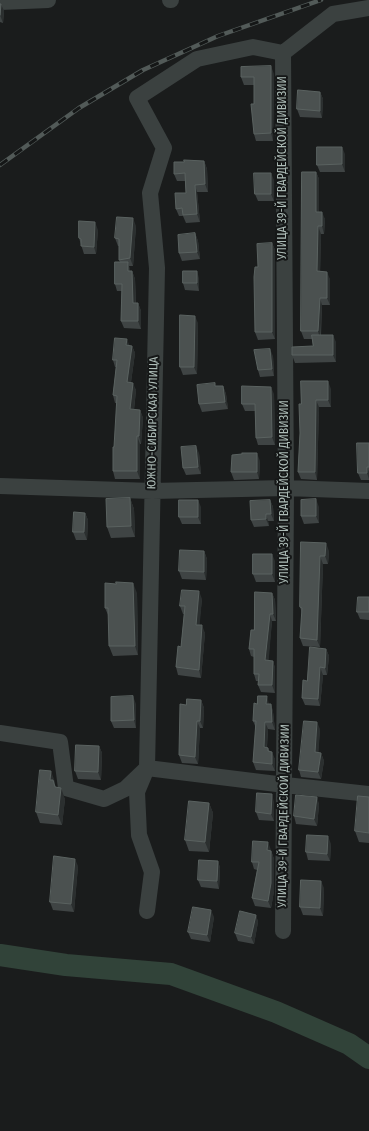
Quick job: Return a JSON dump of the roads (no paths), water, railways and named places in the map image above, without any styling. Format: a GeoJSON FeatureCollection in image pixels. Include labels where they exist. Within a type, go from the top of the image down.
{"type":"FeatureCollection","features":[{"type":"Feature","properties":{"kind":"street"},"geometry":{"type":"LineString","coordinates":[[0,2],[48,0]]}},
{"type":"Feature","properties":{"kind":"street"},"geometry":{"type":"LineString","coordinates":[[282,52],[333,14],[369,8]]}},
{"type":"Feature","properties":{"kind":"street","name":"ЮЖНО-СИБИРСКАЯ УЛИЦА"},"geometry":{"type":"LineString","coordinates":[[147,910],[152,872],[139,835],[137,792],[147,768],[157,268],[150,193],[164,148],[137,98],[197,59],[253,47],[282,52]]}},
{"type":"Feature","properties":{"kind":"street","name":"УЛИЦА 39-Й ГВАРДЕЙСКОЙ ДИВИЗИИ"},"geometry":{"type":"LineString","coordinates":[[282,52],[286,488],[283,931]]}},
{"type":"Feature","properties":{"kind":"street"},"geometry":{"type":"LineString","coordinates":[[0,486],[152,491],[286,488],[369,491]]}},
{"type":"Feature","properties":{"kind":"street"},"geometry":{"type":"LineString","coordinates":[[0,733],[60,742],[66,788],[104,799],[125,790],[147,768],[369,794]]}},
{"type":"Feature","properties":{"kind":"waterway"},"geometry":{"type":"LineString","coordinates":[[0,955],[66,965],[171,974],[276,1012],[349,1044],[369,1058]]}},
{"type":"Feature","properties":{"kind":"railway"},"geometry":{"type":"LineString","coordinates":[[0,165],[79,108],[143,70],[218,36],[321,0]]}}]}
